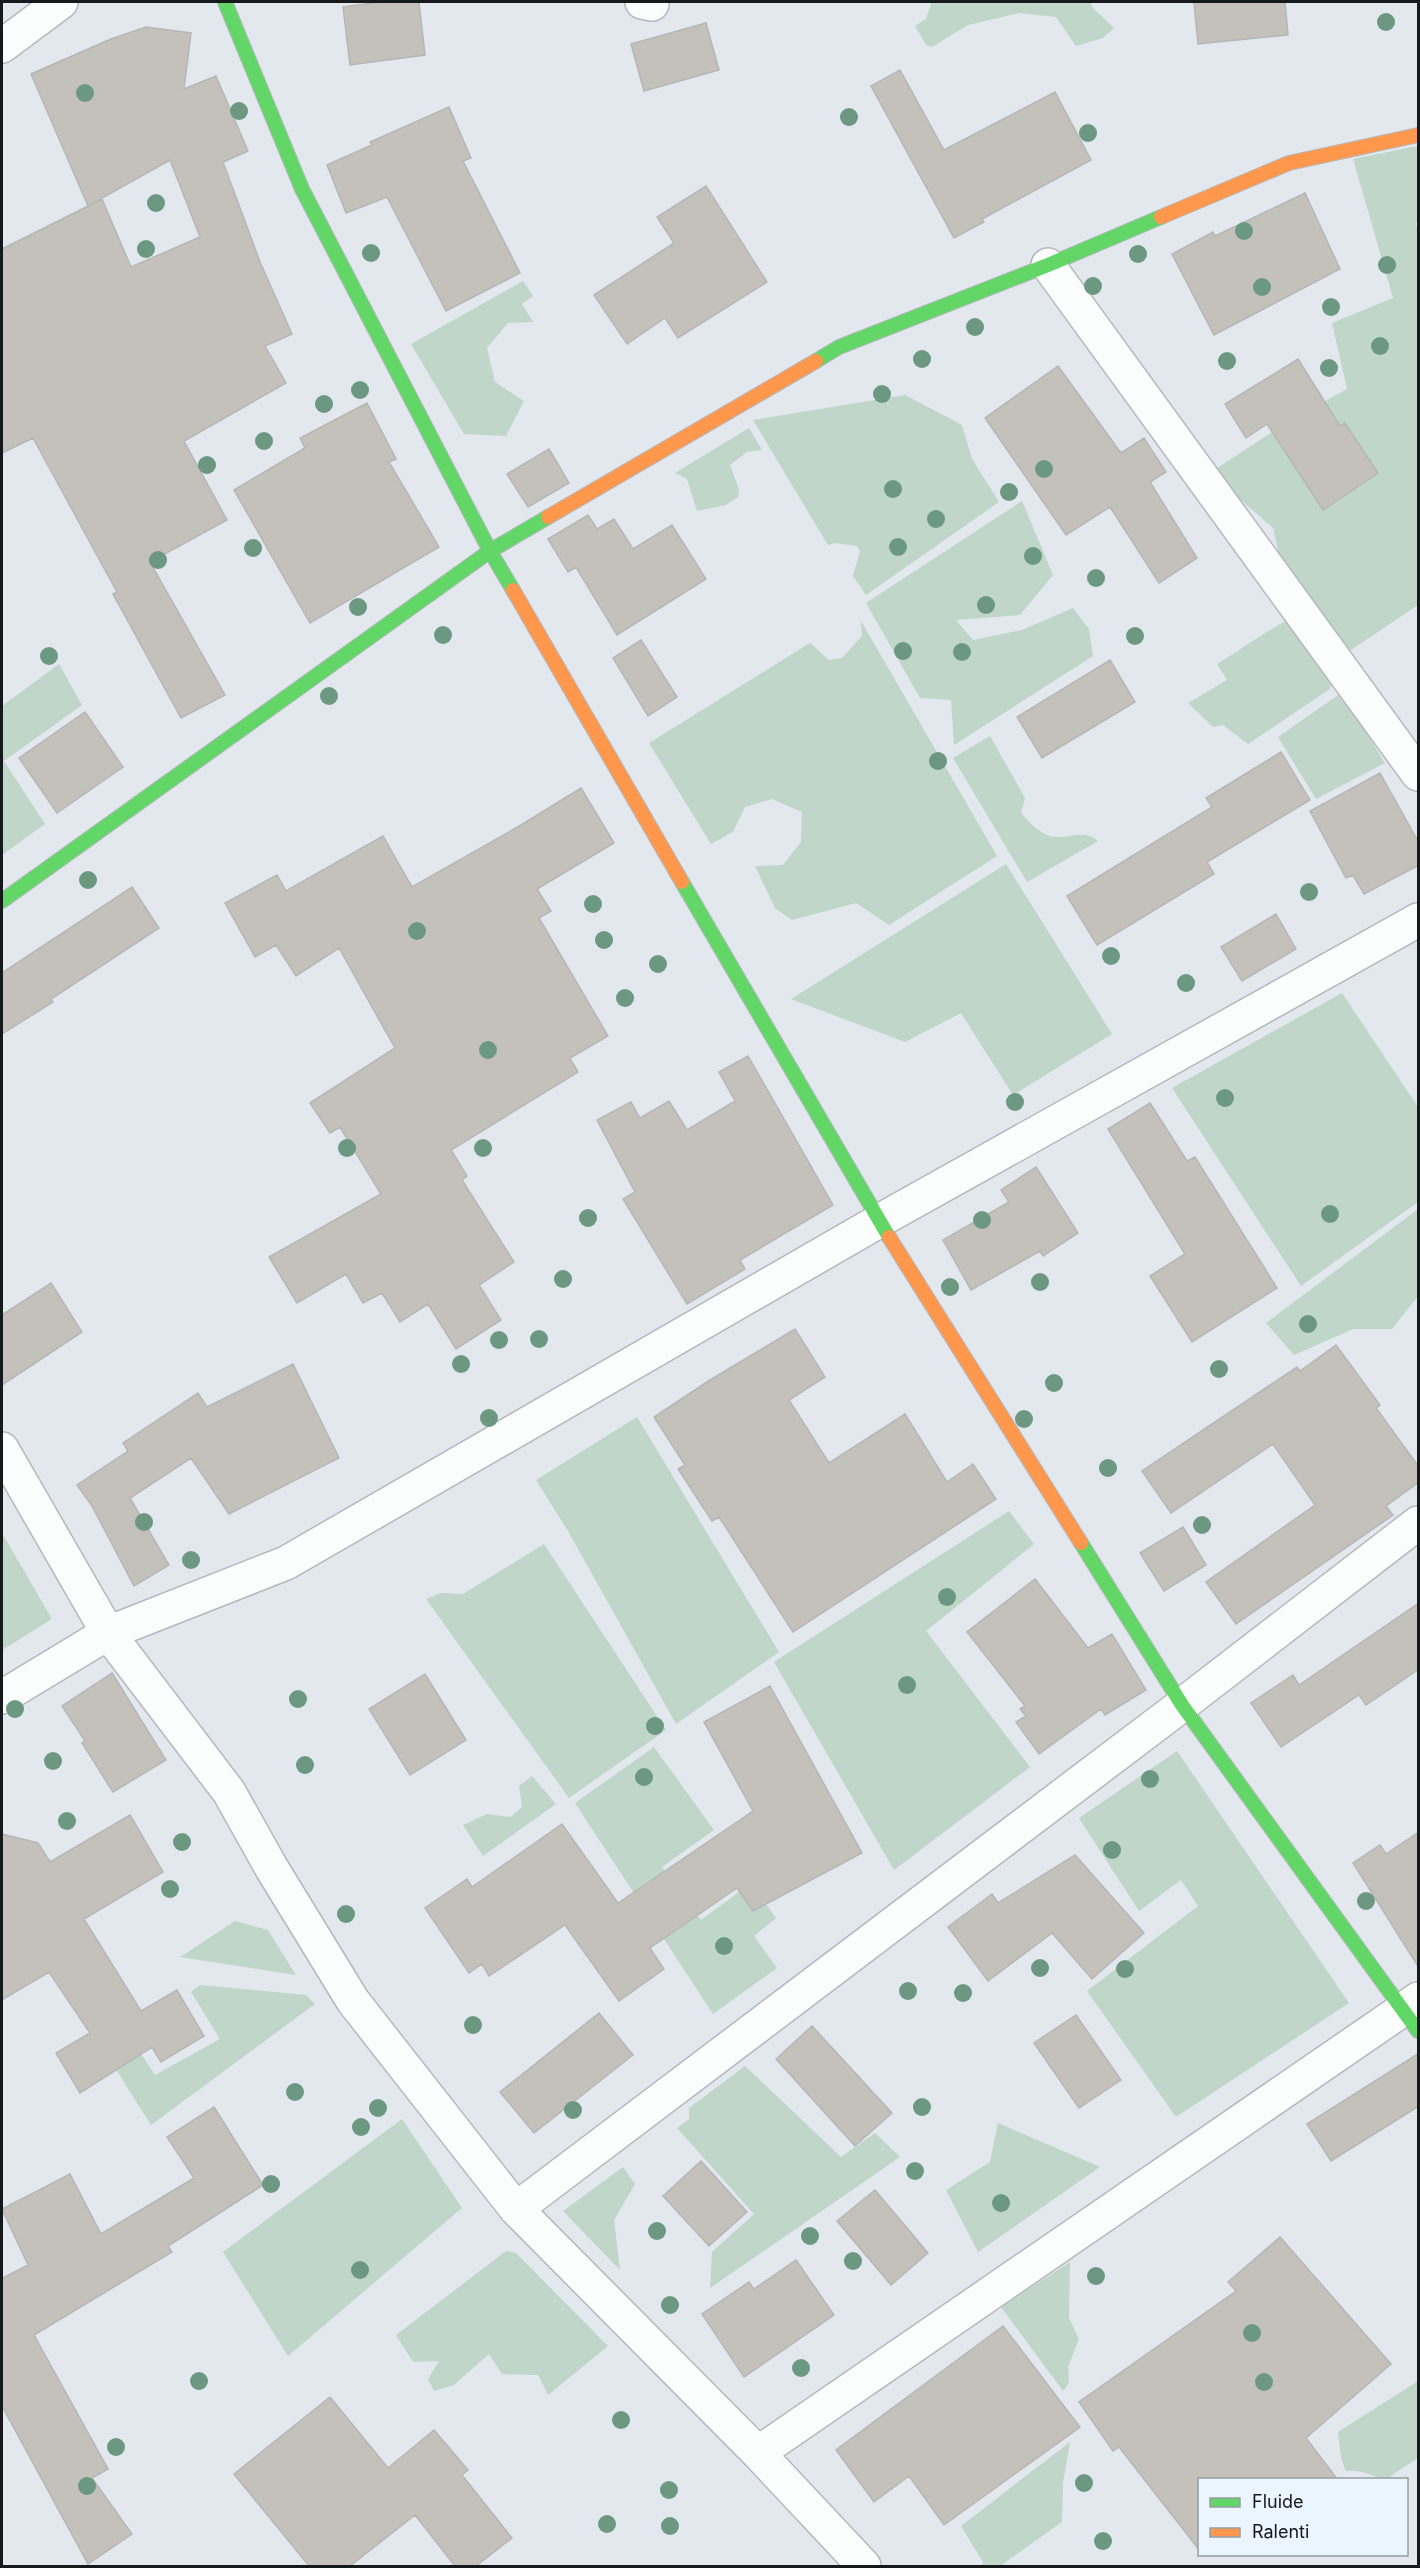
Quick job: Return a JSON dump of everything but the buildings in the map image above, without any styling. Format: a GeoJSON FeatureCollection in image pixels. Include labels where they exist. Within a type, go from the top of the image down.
{"type":"FeatureCollection","features":[{"type":"Feature","properties":{"kind":"street"},"geometry":{"type":"LineString","coordinates":[[2,46],[61,2]]}},
{"type":"Feature","properties":{"kind":"street"},"geometry":{"type":"LineString","coordinates":[[225,2],[302,189],[490,551],[879,1221],[1182,1705],[1413,2013],[758,2453]]}},
{"type":"Feature","properties":{"kind":"street"},"geometry":{"type":"LineString","coordinates":[[2,901],[490,551],[840,347],[1048,265],[1289,163],[1419,135]]}},
{"type":"Feature","properties":{"kind":"street"},"geometry":{"type":"LineString","coordinates":[[1048,265],[1419,774]]}},
{"type":"Feature","properties":{"kind":"street"},"geometry":{"type":"LineString","coordinates":[[2,1696],[108,1633],[286,1563],[879,1221],[1419,920]]}},
{"type":"Feature","properties":{"kind":"street"},"geometry":{"type":"LineString","coordinates":[[2,1449],[108,1633],[229,1792],[271,1867],[353,2001],[516,2209],[758,2453],[864,2566]]}},
{"type":"Feature","properties":{"kind":"street"},"geometry":{"type":"LineString","coordinates":[[516,2209],[1419,1523]]}},
{"type":"Feature","properties":{"kind":"green space"},"geometry":{"type":"Polygon","coordinates":[[[930,2],[1090,2],[1093,8],[1114,28],[1103,38],[1076,46],[1056,17],[1019,13],[968,25],[932,47],[926,45],[915,26],[926,19],[930,2]]]}},
{"type":"Feature","properties":{"kind":"green space"},"geometry":{"type":"Polygon","coordinates":[[[1418,146],[1418,221],[1416,223],[1418,232],[1418,605],[1342,656],[1284,576],[1273,528],[1210,473],[1287,422],[1347,389],[1332,323],[1393,298],[1353,159],[1418,146]],[[1345,423],[1291,459],[1377,473],[1345,423]]]}},
{"type":"Feature","properties":{"kind":"green space"},"geometry":{"type":"Polygon","coordinates":[[[523,281],[533,296],[522,304],[533,322],[508,323],[487,348],[495,382],[524,401],[506,436],[464,434],[411,344],[523,281]]]}},
{"type":"Feature","properties":{"kind":"green space"},"geometry":{"type":"Polygon","coordinates":[[[905,395],[962,425],[972,459],[999,502],[866,595],[853,576],[860,551],[857,546],[835,543],[828,545],[753,420],[905,395]]]}},
{"type":"Feature","properties":{"kind":"green space"},"geometry":{"type":"Polygon","coordinates":[[[749,428],[762,450],[747,452],[730,465],[739,490],[738,497],[726,505],[697,511],[687,479],[675,473],[749,428]]]}},
{"type":"Feature","properties":{"kind":"green space"},"geometry":{"type":"Polygon","coordinates":[[[1022,501],[1053,575],[1020,615],[956,620],[973,640],[1022,630],[1073,608],[1089,629],[1093,656],[954,745],[951,700],[920,698],[866,603],[1022,501]]]}},
{"type":"Feature","properties":{"kind":"green space"},"geometry":{"type":"Polygon","coordinates":[[[861,621],[997,856],[889,925],[856,903],[792,920],[775,908],[755,866],[783,865],[801,842],[802,812],[772,799],[745,807],[733,832],[711,844],[649,743],[810,643],[829,660],[842,658],[862,636],[861,621]]]}},
{"type":"Feature","properties":{"kind":"green space"},"geometry":{"type":"Polygon","coordinates":[[[1286,621],[1335,668],[1330,689],[1248,744],[1223,725],[1213,727],[1188,703],[1227,680],[1217,664],[1286,621]]]}},
{"type":"Feature","properties":{"kind":"green space"},"geometry":{"type":"Polygon","coordinates":[[[59,664],[82,705],[4,761],[45,824],[2,855],[2,706],[59,664]]]}},
{"type":"Feature","properties":{"kind":"green space"},"geometry":{"type":"Polygon","coordinates":[[[1341,693],[1385,763],[1316,799],[1278,737],[1341,693]]]}},
{"type":"Feature","properties":{"kind":"green space"},"geometry":{"type":"Polygon","coordinates":[[[990,736],[1025,798],[1021,813],[1032,825],[1051,836],[1088,835],[1098,841],[1027,882],[953,758],[990,736]]]}},
{"type":"Feature","properties":{"kind":"green space"},"geometry":{"type":"Polygon","coordinates":[[[1006,864],[1112,1034],[1013,1095],[961,1013],[905,1042],[791,999],[1006,864]]]}},
{"type":"Feature","properties":{"kind":"green space"},"geometry":{"type":"Polygon","coordinates":[[[1342,993],[1418,1107],[1418,1202],[1301,1286],[1172,1088],[1342,993]]]}},
{"type":"Feature","properties":{"kind":"green space"},"geometry":{"type":"Polygon","coordinates":[[[1418,1209],[1418,1296],[1392,1329],[1353,1329],[1294,1355],[1266,1323],[1418,1209]]]}},
{"type":"Feature","properties":{"kind":"green space"},"geometry":{"type":"Polygon","coordinates":[[[637,1417],[779,1652],[676,1724],[568,1531],[536,1480],[637,1417]]]}},
{"type":"Feature","properties":{"kind":"green space"},"geometry":{"type":"Polygon","coordinates":[[[1009,1511],[1034,1544],[926,1631],[1030,1767],[894,1870],[774,1662],[1009,1511]]]}},
{"type":"Feature","properties":{"kind":"green space"},"geometry":{"type":"Polygon","coordinates":[[[2,1533],[52,1619],[2,1650],[2,1533]]]}},
{"type":"Feature","properties":{"kind":"green space"},"geometry":{"type":"Polygon","coordinates":[[[544,1544],[666,1730],[569,1798],[426,1599],[441,1593],[463,1594],[544,1544]]]}},
{"type":"Feature","properties":{"kind":"green space"},"geometry":{"type":"Polygon","coordinates":[[[654,1747],[714,1830],[662,1867],[701,1920],[751,1883],[776,1918],[754,1936],[777,1968],[713,2014],[575,1803],[654,1747]]]}},
{"type":"Feature","properties":{"kind":"green space"},"geometry":{"type":"Polygon","coordinates":[[[1177,1751],[1349,2003],[1176,2117],[1087,1991],[1198,1906],[1181,1880],[1139,1911],[1079,1818],[1177,1751]]]}},
{"type":"Feature","properties":{"kind":"green space"},"geometry":{"type":"Polygon","coordinates":[[[532,1776],[556,1804],[483,1856],[463,1825],[487,1814],[511,1817],[522,1807],[519,1786],[532,1776]]]}},
{"type":"Feature","properties":{"kind":"green space"},"geometry":{"type":"Polygon","coordinates":[[[235,1921],[268,1930],[296,1975],[180,1957],[235,1921]]]}},
{"type":"Feature","properties":{"kind":"green space"},"geometry":{"type":"Polygon","coordinates":[[[200,1985],[306,1995],[315,2004],[151,2125],[100,2044],[125,2029],[155,2075],[220,2039],[191,1992],[200,1985]]]}},
{"type":"Feature","properties":{"kind":"green space"},"geometry":{"type":"Polygon","coordinates":[[[745,2066],[841,2157],[875,2133],[900,2157],[710,2288],[712,2252],[754,2214],[677,2128],[689,2119],[689,2108],[745,2066]]]}},
{"type":"Feature","properties":{"kind":"green space"},"geometry":{"type":"Polygon","coordinates":[[[402,2119],[462,2208],[288,2356],[223,2252],[402,2119]]]}},
{"type":"Feature","properties":{"kind":"green space"},"geometry":{"type":"Polygon","coordinates":[[[998,2123],[1100,2167],[978,2252],[946,2190],[990,2162],[998,2123]]]}},
{"type":"Feature","properties":{"kind":"green space"},"geometry":{"type":"Polygon","coordinates":[[[623,2167],[635,2184],[614,2220],[620,2270],[563,2211],[623,2167]]]}},
{"type":"Feature","properties":{"kind":"green space"},"geometry":{"type":"Polygon","coordinates":[[[506,2251],[516,2253],[608,2346],[548,2395],[538,2375],[502,2374],[489,2354],[454,2385],[434,2391],[428,2379],[439,2361],[413,2362],[396,2335],[506,2251]]]}},
{"type":"Feature","properties":{"kind":"green space"},"geometry":{"type":"Polygon","coordinates":[[[1070,2262],[1069,2318],[1079,2339],[1068,2367],[1069,2383],[1063,2391],[1001,2307],[1070,2262]]]}},
{"type":"Feature","properties":{"kind":"green space"},"geometry":{"type":"Polygon","coordinates":[[[1418,2381],[1418,2458],[1388,2478],[1346,2471],[1341,2458],[1338,2432],[1418,2381]]]}},
{"type":"Feature","properties":{"kind":"green space"},"geometry":{"type":"Polygon","coordinates":[[[1070,2442],[1063,2483],[1062,2522],[1003,2566],[982,2566],[983,2562],[961,2526],[1070,2442]]]}},
{"type":"Feature","properties":{"kind":"traffic: fast"},"geometry":{"type":"LineString","coordinates":[[225,2],[302,189],[490,551],[513,590]]}},
{"type":"Feature","properties":{"kind":"traffic: fast"},"geometry":{"type":"LineString","coordinates":[[816,361],[839,347],[1048,265],[1161,217]]}},
{"type":"Feature","properties":{"kind":"traffic: fast"},"geometry":{"type":"LineString","coordinates":[[2,901],[490,551],[548,517]]}},
{"type":"Feature","properties":{"kind":"traffic: fast"},"geometry":{"type":"LineString","coordinates":[[682,882],[889,1237]]}},
{"type":"Feature","properties":{"kind":"traffic: fast"},"geometry":{"type":"LineString","coordinates":[[1081,1543],[1182,1705],[1418,2031]]}},
{"type":"Feature","properties":{"kind":"traffic: slow"},"geometry":{"type":"LineString","coordinates":[[1161,217],[1289,163],[1418,135]]}},
{"type":"Feature","properties":{"kind":"traffic: slow"},"geometry":{"type":"LineString","coordinates":[[548,517],[816,361]]}},
{"type":"Feature","properties":{"kind":"traffic: slow"},"geometry":{"type":"LineString","coordinates":[[513,590],[682,882]]}},
{"type":"Feature","properties":{"kind":"traffic: slow"},"geometry":{"type":"LineString","coordinates":[[889,1237],[1081,1543]]}}]}
